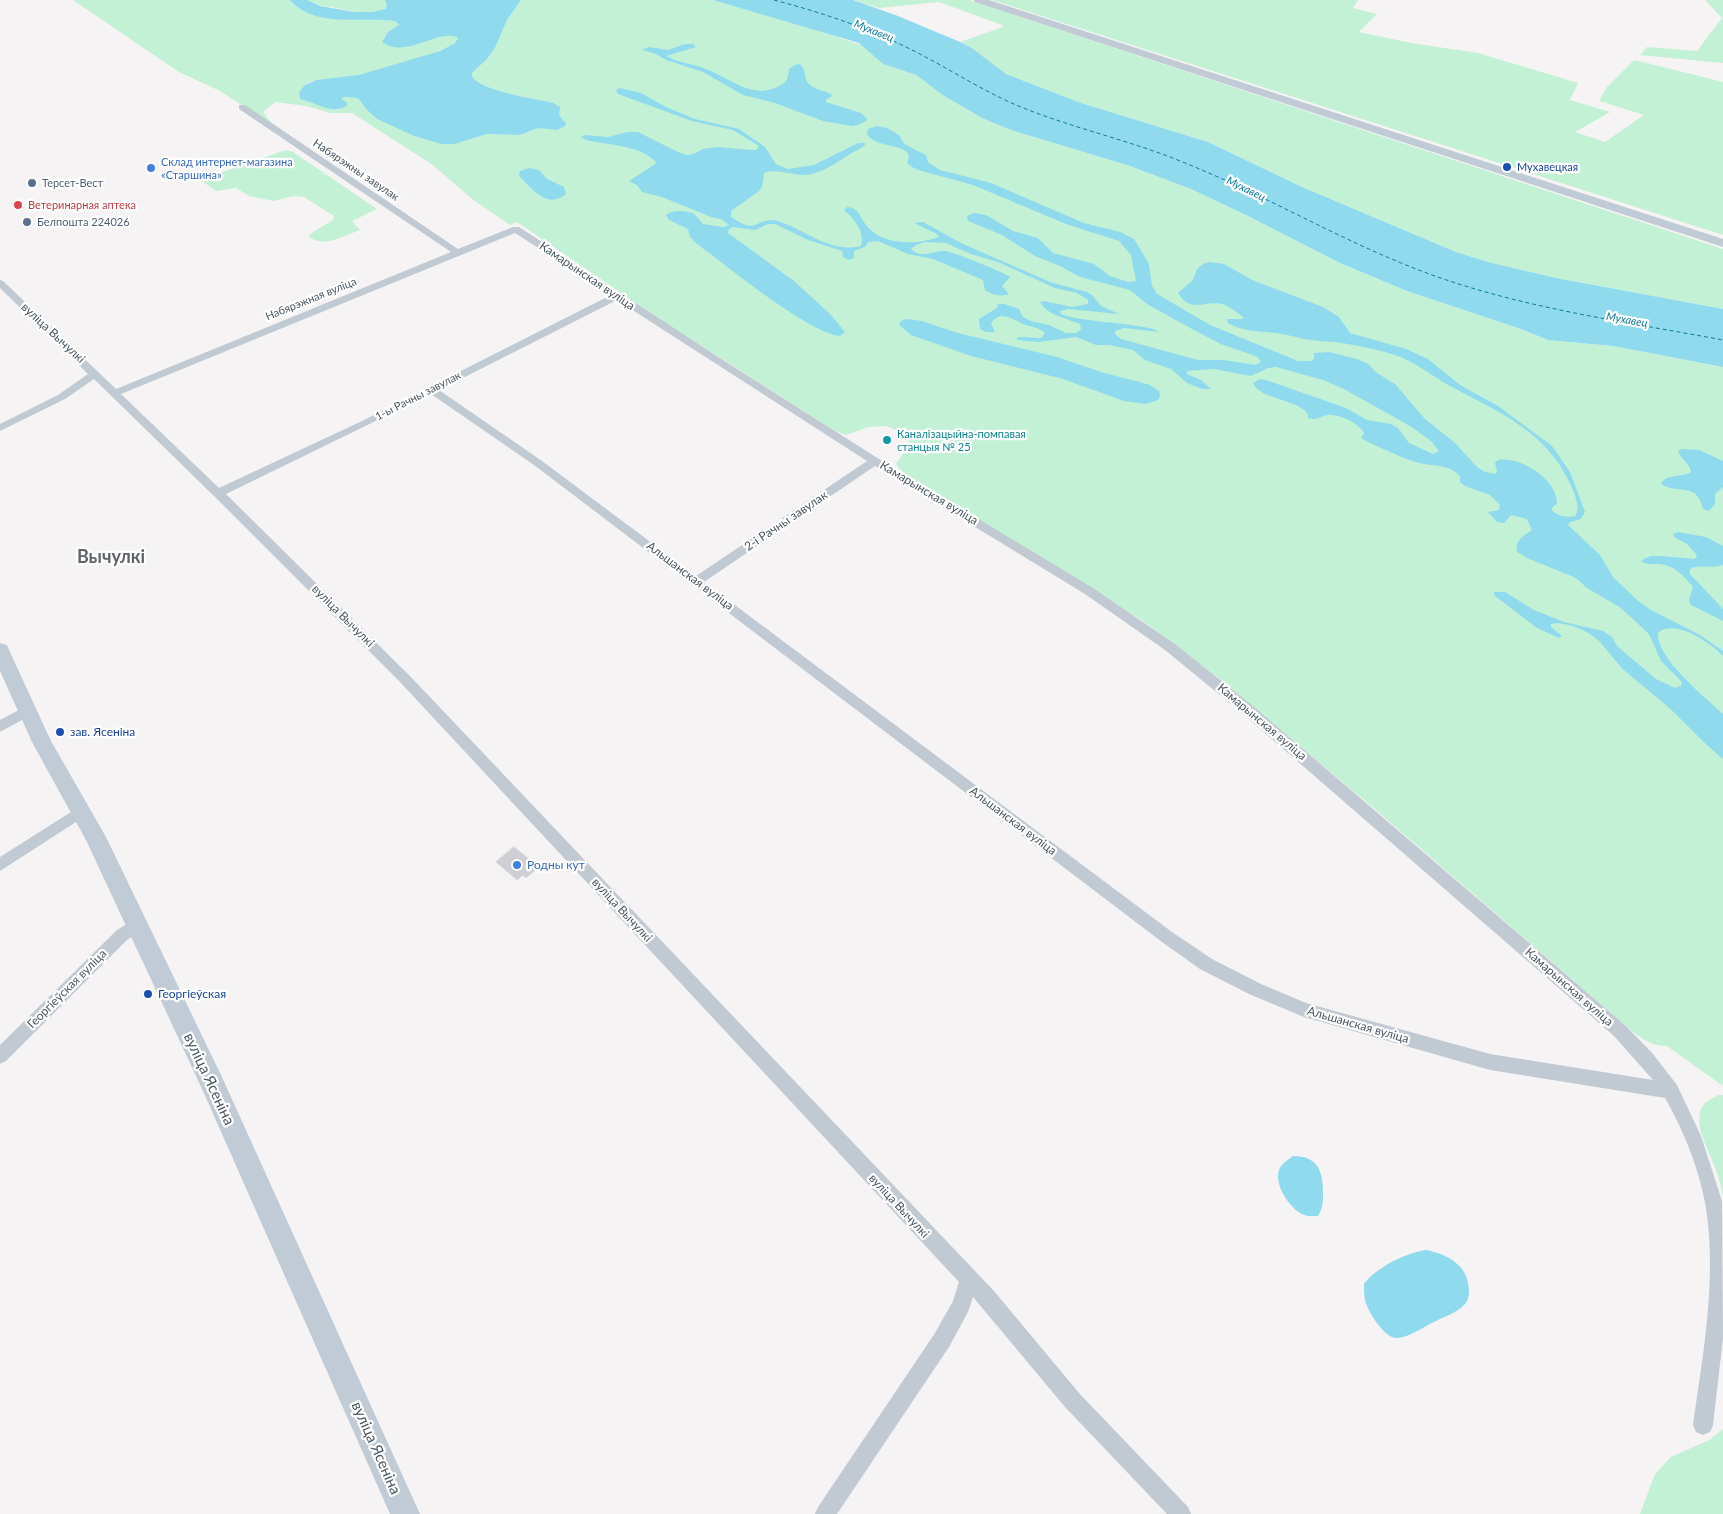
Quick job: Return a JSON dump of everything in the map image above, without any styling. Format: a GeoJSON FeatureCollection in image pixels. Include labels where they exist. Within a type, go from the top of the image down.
{"type":"FeatureCollection","features":[{"type":"Feature","properties":{"kind":"street"},"geometry":{"type":"LineString","coordinates":[[979,0],[1723,243]]}},
{"type":"Feature","properties":{"kind":"street","name":"Набярэжны завулак"},"geometry":{"type":"LineString","coordinates":[[242,107],[456,252]]}},
{"type":"Feature","properties":{"kind":"street","name":"Набярэжная вуліца"},"geometry":{"type":"LineString","coordinates":[[115,393],[516,229]]}},
{"type":"Feature","properties":{"kind":"street","name":"Камарынская вуліца"},"geometry":{"type":"LineString","coordinates":[[516,229],[874,461],[1089,591],[1162,642],[1207,676],[1620,1031],[1651,1063],[1671,1091],[1690,1130],[1704,1169],[1715,1209],[1719,1250],[1719,1290],[1703,1425]]}},
{"type":"Feature","properties":{"kind":"street","name":"вуліца Вычулкі"},"geometry":{"type":"LineString","coordinates":[[0,284],[95,373],[405,679],[987,1298],[1072,1400],[1181,1514]]}},
{"type":"Feature","properties":{"kind":"street","name":"1-ы Рачны завулак"},"geometry":{"type":"LineString","coordinates":[[218,493],[366,423],[617,296]]}},
{"type":"Feature","properties":{"kind":"street"},"geometry":{"type":"LineString","coordinates":[[0,428],[48,405],[95,373]]}},
{"type":"Feature","properties":{"kind":"street","name":"Альшанская вуліца"},"geometry":{"type":"LineString","coordinates":[[431,389],[538,463],[1151,925],[1206,964],[1255,989],[1304,1010],[1490,1062],[1671,1091]]}},
{"type":"Feature","properties":{"kind":"street","name":"2-і Рачны завулак"},"geometry":{"type":"LineString","coordinates":[[697,581],[874,461]]}},
{"type":"Feature","properties":{"kind":"street","name":"вуліца Ясеніна"},"geometry":{"type":"LineString","coordinates":[[0,650],[42,742],[82,811],[216,1091],[405,1514]]}},
{"type":"Feature","properties":{"kind":"street"},"geometry":{"type":"LineString","coordinates":[[0,727],[28,710]]}},
{"type":"Feature","properties":{"kind":"street"},"geometry":{"type":"LineString","coordinates":[[0,865],[82,811]]}},
{"type":"Feature","properties":{"kind":"street","name":"Георгіеўская вуліца"},"geometry":{"type":"LineString","coordinates":[[0,1056],[122,935],[137,925]]}},
{"type":"Feature","properties":{"kind":"street"},"geometry":{"type":"LineString","coordinates":[[826,1514],[942,1340],[961,1304],[969,1280]]}},
{"type":"Feature","properties":{"kind":"green space"},"geometry":{"type":"Polygon","coordinates":[[[73,0],[290,0],[301,9],[326,18],[395,21],[399,25],[383,38],[414,45],[447,35],[456,36],[458,40],[451,45],[408,62],[352,77],[320,80],[309,82],[305,85],[304,100],[338,110],[348,104],[341,98],[358,98],[377,119],[414,136],[441,144],[462,142],[487,134],[520,135],[538,128],[566,122],[559,115],[558,105],[554,103],[497,90],[485,86],[472,76],[472,73],[487,59],[495,48],[507,20],[521,0],[713,0],[801,25],[864,46],[883,64],[916,75],[944,96],[984,119],[1011,130],[1130,166],[1191,189],[1340,263],[1407,291],[1521,329],[1548,340],[1613,346],[1723,367],[1723,1086],[1667,1046],[1653,1044],[1635,1033],[1224,682],[1143,621],[904,474],[896,464],[910,443],[901,432],[886,426],[868,427],[846,435],[835,431],[664,322],[517,222],[510,225],[472,199],[433,165],[352,113],[331,113],[306,106],[275,102],[263,112],[273,125],[220,91],[179,72],[73,0]]]}},
{"type":"Feature","properties":{"kind":"green space"},"geometry":{"type":"Polygon","coordinates":[[[307,0],[385,0],[387,7],[376,12],[365,13],[319,5],[307,0]]]}},
{"type":"Feature","properties":{"kind":"green space"},"geometry":{"type":"Polygon","coordinates":[[[853,0],[969,0],[1723,249],[1723,309],[1556,278],[1488,262],[1456,252],[1302,187],[1208,142],[1081,103],[1006,74],[972,48],[960,42],[1003,27],[1002,25],[939,2],[879,8],[853,0]]]}},
{"type":"Feature","properties":{"kind":"green space"},"geometry":{"type":"Polygon","coordinates":[[[992,0],[1358,0],[1353,8],[1377,14],[1359,32],[1411,43],[1478,53],[1578,83],[1570,100],[1610,112],[1575,132],[1605,142],[1644,115],[1599,101],[1607,87],[1634,60],[1723,82],[1723,235],[992,0]]]}},
{"type":"Feature","properties":{"kind":"green space"},"geometry":{"type":"Polygon","coordinates":[[[1705,0],[1723,0],[1723,63],[1640,55],[1647,47],[1697,51],[1722,18],[1705,0]]]}},
{"type":"Feature","properties":{"kind":"green space"},"geometry":{"type":"Polygon","coordinates":[[[286,150],[293,152],[377,209],[352,221],[360,230],[334,240],[315,240],[309,237],[310,234],[333,220],[334,216],[304,197],[293,196],[274,201],[249,196],[236,188],[216,191],[202,181],[202,179],[286,150]]]}},
{"type":"Feature","properties":{"kind":"green space"},"geometry":{"type":"Polygon","coordinates":[[[1723,1095],[1723,1196],[1717,1173],[1701,1132],[1699,1116],[1703,1106],[1709,1100],[1723,1095]]]}},
{"type":"Feature","properties":{"kind":"green space"},"geometry":{"type":"Polygon","coordinates":[[[1723,1429],[1723,1514],[1640,1514],[1655,1474],[1671,1457],[1709,1440],[1723,1429]]]}},
{"type":"Feature","properties":{"kind":"water"},"geometry":{"type":"Polygon","coordinates":[[[290,0],[307,0],[320,6],[354,12],[373,12],[385,9],[387,6],[385,0],[521,0],[507,20],[495,48],[487,59],[472,73],[472,76],[485,86],[497,90],[554,103],[560,107],[559,115],[566,123],[565,126],[557,130],[538,128],[520,135],[487,134],[455,144],[441,144],[414,136],[377,119],[358,98],[341,98],[348,104],[338,109],[327,108],[300,99],[299,92],[305,85],[316,80],[359,75],[440,51],[455,43],[458,38],[451,36],[442,37],[412,46],[391,47],[382,42],[388,32],[399,25],[395,21],[326,18],[313,15],[301,9],[290,0]]]}},
{"type":"Feature","properties":{"kind":"water","name":"Мухавец"},"geometry":{"type":"Polygon","coordinates":[[[713,0],[853,0],[898,16],[960,42],[972,48],[1006,74],[1081,103],[1208,142],[1302,187],[1456,252],[1488,262],[1556,278],[1723,309],[1723,367],[1613,346],[1548,340],[1521,329],[1407,291],[1340,263],[1191,189],[1130,166],[1011,130],[984,119],[944,96],[916,75],[883,64],[859,43],[713,0]]]}},
{"type":"Feature","properties":{"kind":"water"},"geometry":{"type":"Polygon","coordinates":[[[685,44],[693,44],[696,47],[666,56],[706,69],[739,85],[757,90],[766,90],[782,85],[787,79],[789,69],[794,65],[800,64],[808,83],[831,94],[832,96],[826,102],[861,113],[867,119],[858,125],[852,126],[823,121],[775,103],[743,95],[703,72],[642,50],[649,47],[668,50],[685,44]]]}},
{"type":"Feature","properties":{"kind":"water"},"geometry":{"type":"Polygon","coordinates":[[[620,88],[641,93],[666,107],[695,119],[739,129],[765,147],[776,164],[788,169],[814,165],[858,143],[865,143],[861,148],[821,171],[807,175],[774,171],[764,173],[762,187],[759,191],[731,211],[731,217],[746,225],[751,226],[774,220],[827,243],[849,247],[861,246],[862,235],[858,226],[844,210],[847,207],[857,211],[873,232],[881,237],[900,242],[930,240],[939,237],[937,234],[914,223],[923,222],[963,244],[1050,282],[1087,292],[1101,306],[1119,314],[1068,309],[1060,311],[1061,314],[1153,329],[1159,332],[1124,328],[1115,331],[1115,334],[1121,339],[1198,360],[1224,360],[1255,365],[1261,362],[1258,357],[1221,344],[1192,329],[1147,304],[1130,290],[1080,277],[1060,266],[1035,256],[1002,235],[968,221],[967,216],[974,213],[986,215],[1013,231],[1038,238],[1053,253],[1094,264],[1110,276],[1128,282],[1136,281],[1131,255],[1119,241],[1066,224],[973,185],[915,169],[907,163],[909,157],[907,152],[875,141],[867,134],[868,129],[877,126],[887,128],[899,135],[904,144],[926,155],[928,162],[940,170],[991,183],[1084,223],[1120,232],[1134,239],[1149,264],[1152,286],[1157,294],[1210,325],[1298,361],[1311,361],[1314,359],[1314,353],[1329,352],[1357,359],[1368,364],[1377,373],[1395,384],[1425,419],[1454,442],[1478,468],[1485,472],[1496,474],[1495,463],[1498,460],[1507,460],[1526,466],[1536,471],[1551,486],[1557,503],[1551,509],[1561,516],[1575,516],[1578,507],[1572,489],[1555,458],[1543,444],[1515,422],[1450,386],[1412,362],[1384,352],[1339,342],[1320,341],[1239,328],[1228,323],[1227,319],[1243,319],[1243,317],[1230,308],[1216,303],[1193,305],[1183,299],[1178,293],[1193,280],[1197,269],[1203,264],[1209,262],[1224,264],[1252,280],[1323,307],[1339,317],[1350,333],[1406,349],[1428,359],[1460,385],[1498,406],[1552,446],[1570,472],[1585,512],[1581,519],[1570,522],[1568,525],[1600,555],[1613,577],[1637,600],[1651,610],[1700,635],[1723,651],[1723,656],[1701,639],[1683,630],[1665,629],[1658,633],[1659,643],[1673,665],[1723,714],[1723,759],[1667,706],[1625,671],[1594,637],[1573,626],[1551,624],[1551,627],[1562,636],[1559,638],[1537,628],[1495,596],[1494,592],[1505,592],[1534,610],[1564,622],[1603,631],[1612,637],[1617,646],[1656,679],[1675,688],[1681,686],[1682,682],[1661,661],[1649,634],[1621,608],[1587,588],[1576,578],[1517,552],[1518,541],[1532,530],[1527,519],[1511,515],[1504,523],[1497,522],[1488,512],[1499,510],[1500,505],[1490,495],[1465,486],[1460,482],[1460,476],[1450,469],[1415,462],[1364,440],[1361,438],[1364,433],[1362,429],[1343,418],[1328,415],[1316,419],[1308,418],[1308,414],[1302,409],[1263,393],[1253,383],[1260,379],[1266,380],[1346,408],[1367,420],[1391,424],[1398,428],[1409,443],[1433,454],[1439,451],[1431,441],[1410,426],[1344,389],[1323,380],[1276,367],[1268,368],[1251,376],[1214,369],[1187,371],[1187,374],[1201,380],[1211,389],[1202,389],[1187,383],[1171,369],[1145,360],[1133,350],[1109,345],[1096,345],[1076,337],[1039,342],[1017,340],[1017,337],[1041,338],[1045,333],[1037,328],[1003,316],[991,323],[995,332],[986,332],[980,329],[979,319],[997,308],[998,304],[1005,304],[1019,309],[1023,317],[1031,321],[1049,325],[1066,333],[1076,333],[1081,329],[1080,324],[1052,314],[1040,302],[1044,301],[1072,307],[1088,304],[1088,300],[1077,293],[1055,288],[998,262],[971,254],[946,243],[925,242],[911,249],[919,254],[941,251],[949,252],[999,271],[1010,277],[1002,286],[1009,294],[991,293],[985,290],[983,280],[933,259],[908,254],[878,241],[868,242],[865,247],[854,251],[854,258],[849,260],[843,257],[842,251],[808,240],[775,224],[768,224],[755,230],[733,227],[729,229],[728,233],[794,281],[831,315],[845,332],[840,336],[826,332],[767,297],[697,244],[690,237],[688,229],[669,220],[666,215],[676,211],[688,212],[697,216],[703,224],[724,227],[729,225],[721,219],[711,217],[662,197],[642,192],[637,185],[629,181],[655,164],[656,162],[649,156],[623,146],[586,140],[581,137],[585,135],[608,137],[628,132],[638,132],[687,155],[703,149],[717,147],[756,150],[759,146],[733,130],[692,121],[618,94],[616,90],[620,88]]]}},
{"type":"Feature","properties":{"kind":"water"},"geometry":{"type":"Polygon","coordinates":[[[529,168],[539,170],[547,179],[564,187],[566,194],[553,200],[540,196],[519,176],[520,171],[529,168]]]}},
{"type":"Feature","properties":{"kind":"water"},"geometry":{"type":"Polygon","coordinates":[[[906,319],[922,321],[958,333],[1057,357],[1104,373],[1150,385],[1159,391],[1160,396],[1158,400],[1146,404],[1124,401],[1063,379],[971,356],[911,335],[899,325],[901,321],[906,319]]]}},
{"type":"Feature","properties":{"kind":"water"},"geometry":{"type":"Polygon","coordinates":[[[1682,449],[1699,450],[1723,461],[1723,487],[1715,494],[1715,504],[1709,511],[1703,509],[1700,500],[1692,492],[1674,489],[1661,484],[1667,478],[1691,472],[1689,466],[1679,454],[1678,451],[1682,449]]]}},
{"type":"Feature","properties":{"kind":"water"},"geometry":{"type":"Polygon","coordinates":[[[1678,532],[1706,537],[1723,546],[1723,565],[1693,568],[1690,569],[1690,574],[1723,609],[1723,621],[1691,605],[1689,600],[1693,587],[1678,572],[1669,566],[1642,562],[1642,560],[1651,556],[1695,559],[1697,555],[1687,544],[1674,537],[1673,534],[1678,532]]]}},
{"type":"Feature","properties":{"kind":"water"},"geometry":{"type":"Polygon","coordinates":[[[1293,1156],[1308,1159],[1317,1166],[1320,1172],[1323,1185],[1323,1199],[1322,1208],[1318,1216],[1306,1216],[1297,1211],[1281,1189],[1278,1176],[1279,1170],[1293,1156]]]}},
{"type":"Feature","properties":{"kind":"water"},"geometry":{"type":"Polygon","coordinates":[[[1426,1250],[1449,1258],[1461,1268],[1468,1282],[1468,1299],[1454,1313],[1410,1335],[1395,1338],[1386,1333],[1372,1316],[1365,1300],[1364,1284],[1384,1266],[1409,1254],[1426,1250]]]}},
{"type":"Feature","properties":{"kind":"building","name":"Родны кут"},"geometry":{"type":"Polygon","coordinates":[[[514,847],[539,867],[526,878],[523,875],[517,880],[496,862],[514,847]]]}},
{"type":"Feature","properties":{"kind":"ferry route"},"geometry":{"type":"LineString","coordinates":[[774,0],[825,15],[892,40],[1016,105],[1058,121],[1143,147],[1217,176],[1340,236],[1435,276],[1542,306],[1723,340]]}},
{"type":"Feature","properties":{"kind":"place","name":"Мухавецкая"},"geometry":{"type":"Point","coordinates":[1507,167]}},
{"type":"Feature","properties":{"kind":"place","name":"Склад интернет-магазина «Старшина»"},"geometry":{"type":"Point","coordinates":[151,168]}},
{"type":"Feature","properties":{"kind":"place","name":"Терсет-Вест"},"geometry":{"type":"Point","coordinates":[32,183]}},
{"type":"Feature","properties":{"kind":"place","name":"Ветеринарная аптека"},"geometry":{"type":"Point","coordinates":[18,205]}},
{"type":"Feature","properties":{"kind":"place","name":"Белпошта 224026"},"geometry":{"type":"Point","coordinates":[27,222]}},
{"type":"Feature","properties":{"kind":"place","name":"Каналізацыйна-помпавая станцыя № 25"},"geometry":{"type":"Point","coordinates":[887,440]}},
{"type":"Feature","properties":{"kind":"place","name":"зав. Ясеніна"},"geometry":{"type":"Point","coordinates":[60,732]}},
{"type":"Feature","properties":{"kind":"place","name":"Родны кут"},"geometry":{"type":"Point","coordinates":[517,865]}},
{"type":"Feature","properties":{"kind":"place","name":"Георгіеўская"},"geometry":{"type":"Point","coordinates":[148,994]}},
{"type":"Feature","properties":{"kind":"district","name":"Вычулкі"},"geometry":{"type":"Point","coordinates":[111,557]}}]}
